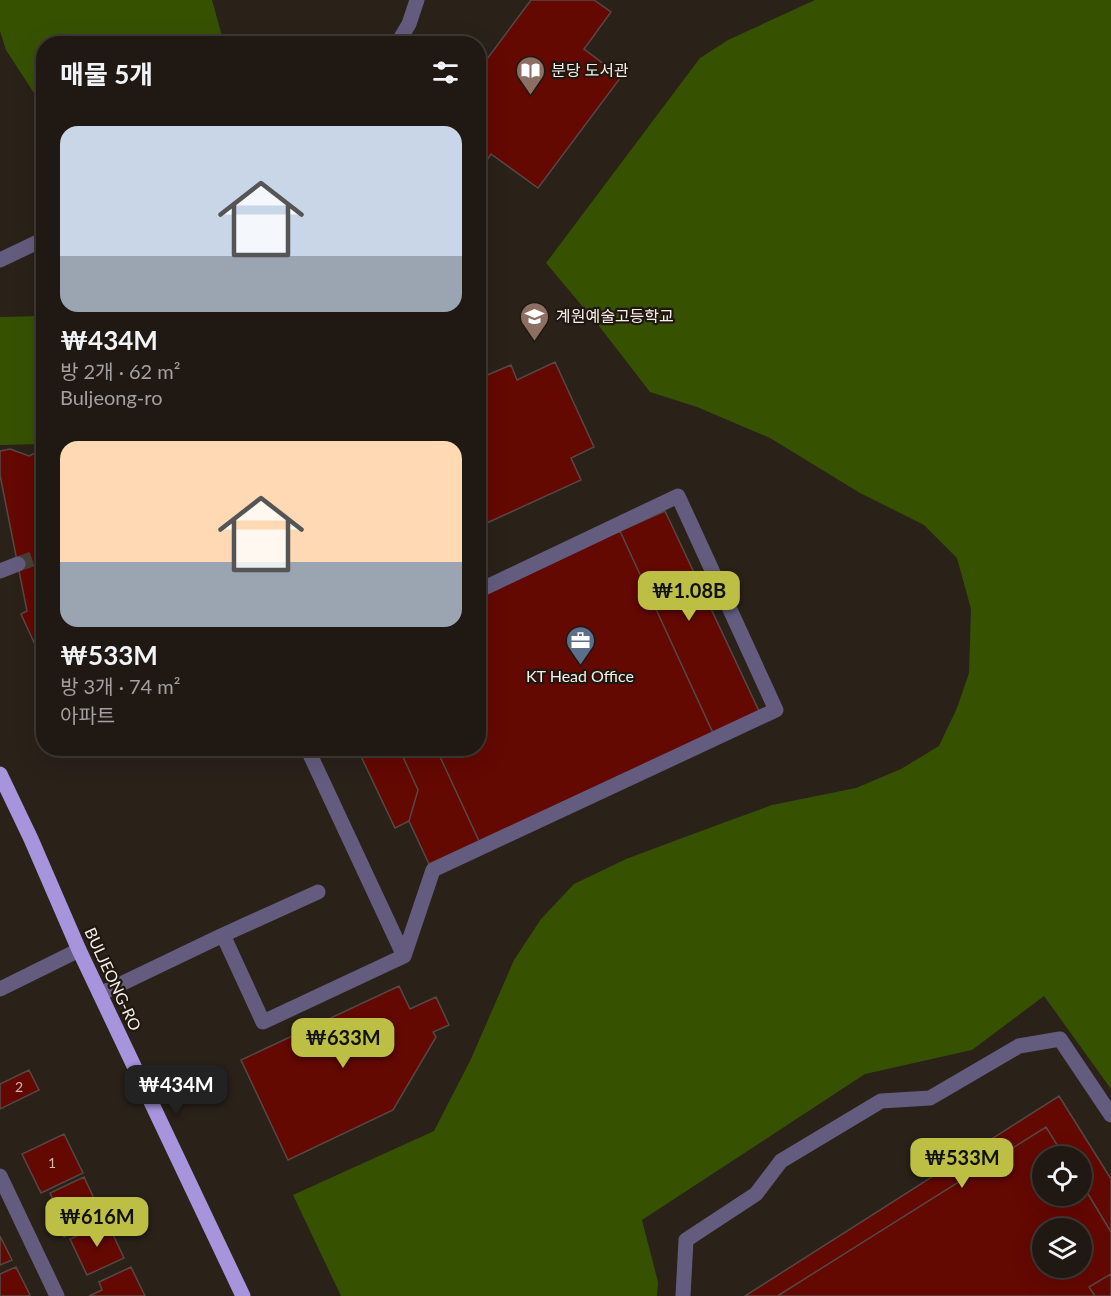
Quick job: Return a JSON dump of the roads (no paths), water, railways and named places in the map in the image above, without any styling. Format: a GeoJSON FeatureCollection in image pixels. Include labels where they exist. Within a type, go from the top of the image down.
{"type":"FeatureCollection","features":[{"type":"Feature","properties":{"kind":"main road","name":"BULJEONG-RO"},"geometry":{"type":"LineString","coordinates":[[0,774],[79,950],[243,1296]]}},
{"type":"Feature","properties":{"kind":"street"},"geometry":{"type":"LineString","coordinates":[[402,36],[417,0]]}},
{"type":"Feature","properties":{"kind":"street"},"geometry":{"type":"LineString","coordinates":[[0,260],[36,243]]}},
{"type":"Feature","properties":{"kind":"street"},"geometry":{"type":"LineString","coordinates":[[223,935],[263,1022],[404,956],[434,870],[776,710],[678,496],[486,587]]}},
{"type":"Feature","properties":{"kind":"street"},"geometry":{"type":"LineString","coordinates":[[0,571],[18,564]]}},
{"type":"Feature","properties":{"kind":"street"},"geometry":{"type":"LineString","coordinates":[[311,756],[404,956]]}},
{"type":"Feature","properties":{"kind":"street"},"geometry":{"type":"LineString","coordinates":[[100,994],[318,892]]}},
{"type":"Feature","properties":{"kind":"street"},"geometry":{"type":"LineString","coordinates":[[0,988],[79,950]]}},
{"type":"Feature","properties":{"kind":"street"},"geometry":{"type":"LineString","coordinates":[[683,1296],[686,1240],[756,1194],[780,1161],[881,1101],[930,1098],[1018,1046],[1060,1039],[1111,1115]]}},
{"type":"Feature","properties":{"kind":"street"},"geometry":{"type":"LineString","coordinates":[[0,1176],[57,1296]]}},
{"type":"Feature","properties":{"kind":"tunnel"},"geometry":{"type":"LineString","coordinates":[[18,564],[36,558]]}},
{"type":"Feature","properties":{"kind":"place","name":"분당 도서관"},"geometry":{"type":"Point","coordinates":[530,96]}},
{"type":"Feature","properties":{"kind":"place","name":"계원예술고등학교"},"geometry":{"type":"Point","coordinates":[535,342]}},
{"type":"Feature","properties":{"kind":"place","name":"KT Head Office"},"geometry":{"type":"Point","coordinates":[580,666]}}]}
